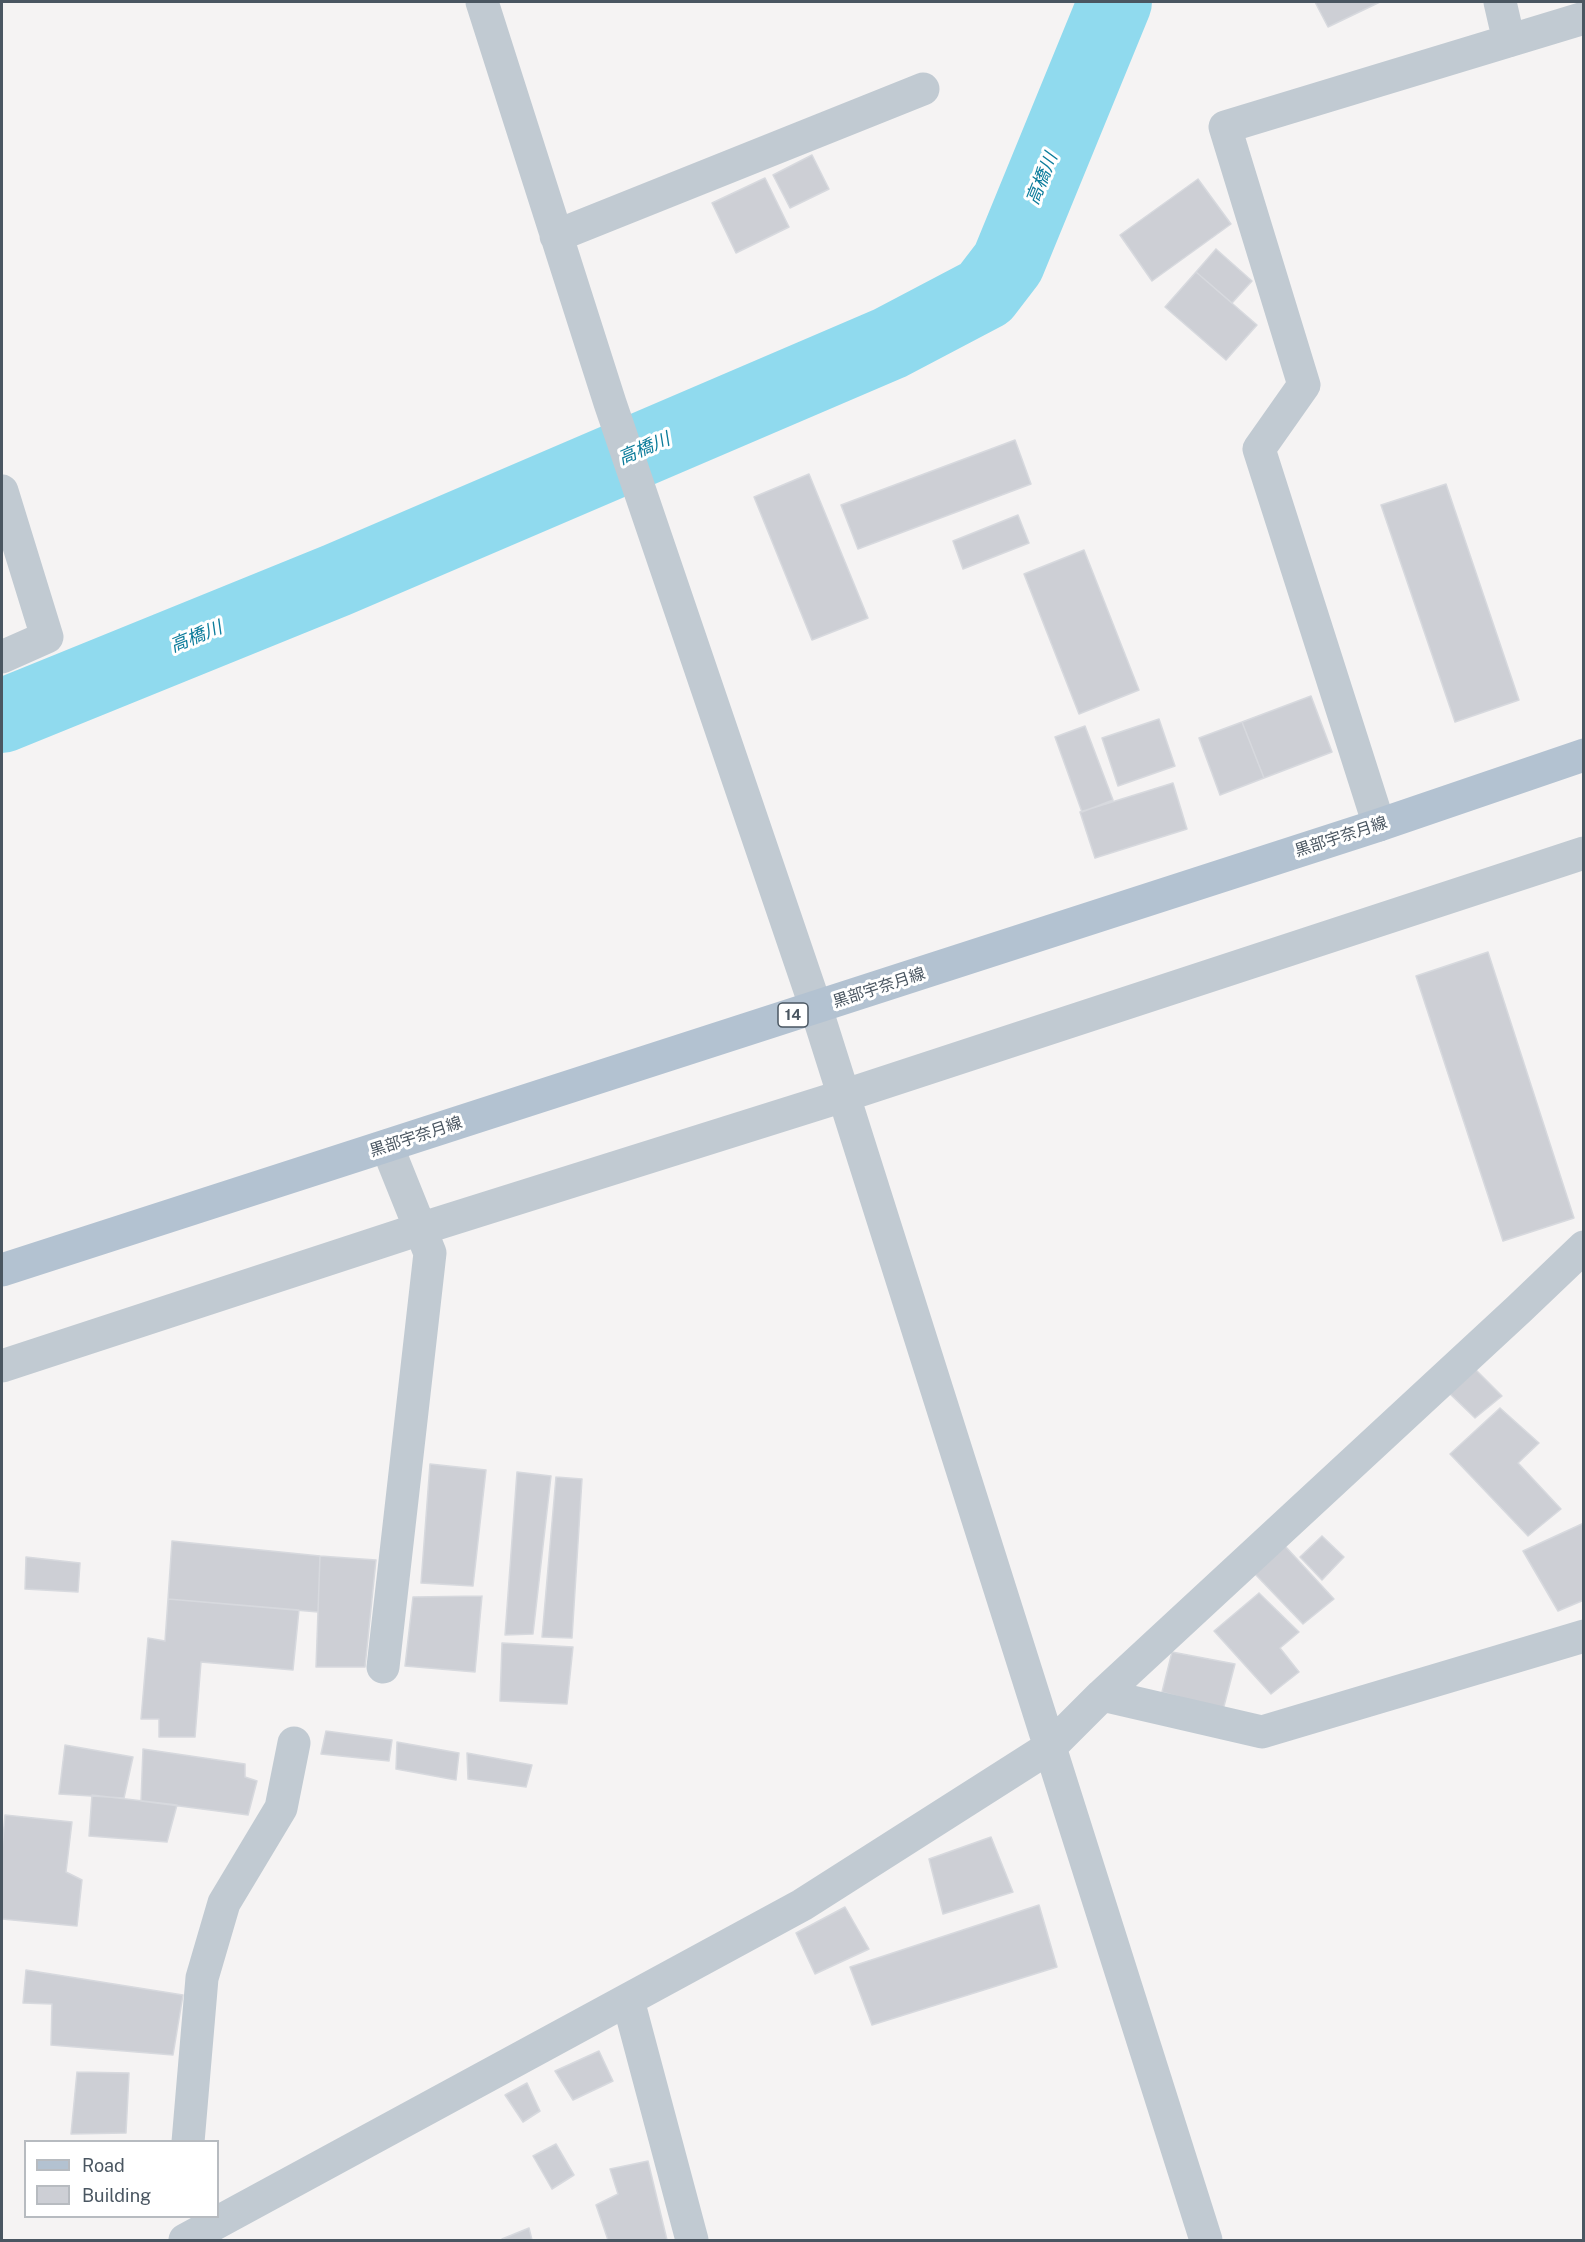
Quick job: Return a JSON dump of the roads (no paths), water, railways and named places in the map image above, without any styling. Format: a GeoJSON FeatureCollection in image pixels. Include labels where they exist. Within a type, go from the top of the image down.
{"type":"FeatureCollection","features":[{"type":"Feature","properties":{"kind":"main road","name":"黒部宇奈月線"},"geometry":{"type":"LineString","coordinates":[[2,1270],[1379,825],[1584,755]]}},
{"type":"Feature","properties":{"kind":"street"},"geometry":{"type":"LineString","coordinates":[[482,2],[614,414],[816,1008],[1206,2241]]}},
{"type":"Feature","properties":{"kind":"street"},"geometry":{"type":"LineString","coordinates":[[1500,2],[1509,42]]}},
{"type":"Feature","properties":{"kind":"street"},"geometry":{"type":"LineString","coordinates":[[1379,825],[1259,449],[1304,385],[1226,127],[1584,18]]}},
{"type":"Feature","properties":{"kind":"street"},"geometry":{"type":"LineString","coordinates":[[556,236],[923,89]]}},
{"type":"Feature","properties":{"kind":"street"},"geometry":{"type":"LineString","coordinates":[[2,490],[47,637],[2,657]]}},
{"type":"Feature","properties":{"kind":"street"},"geometry":{"type":"LineString","coordinates":[[2,1366],[420,1229],[843,1096],[1584,853]]}},
{"type":"Feature","properties":{"kind":"street"},"geometry":{"type":"LineString","coordinates":[[383,1667],[430,1253],[387,1146]]}},
{"type":"Feature","properties":{"kind":"street"},"geometry":{"type":"LineString","coordinates":[[185,2241],[802,1905],[1050,1747],[1102,1695],[1520,1309],[1584,1247]]}},
{"type":"Feature","properties":{"kind":"street"},"geometry":{"type":"LineString","coordinates":[[1102,1695],[1262,1732],[1584,1636]]}},
{"type":"Feature","properties":{"kind":"street"},"geometry":{"type":"LineString","coordinates":[[188,2140],[202,1978],[224,1904],[281,1808],[294,1743]]}},
{"type":"Feature","properties":{"kind":"street"},"geometry":{"type":"LineString","coordinates":[[628,2000],[692,2241]]}},
{"type":"Feature","properties":{"kind":"street"},"geometry":{"type":"LineString","coordinates":[[180,2241],[182,2218]]}},
{"type":"Feature","properties":{"kind":"waterway","name":"高橋川"},"geometry":{"type":"LineString","coordinates":[[2,716],[337,580],[890,343],[985,293],[1008,263],[1115,2]]}}]}
